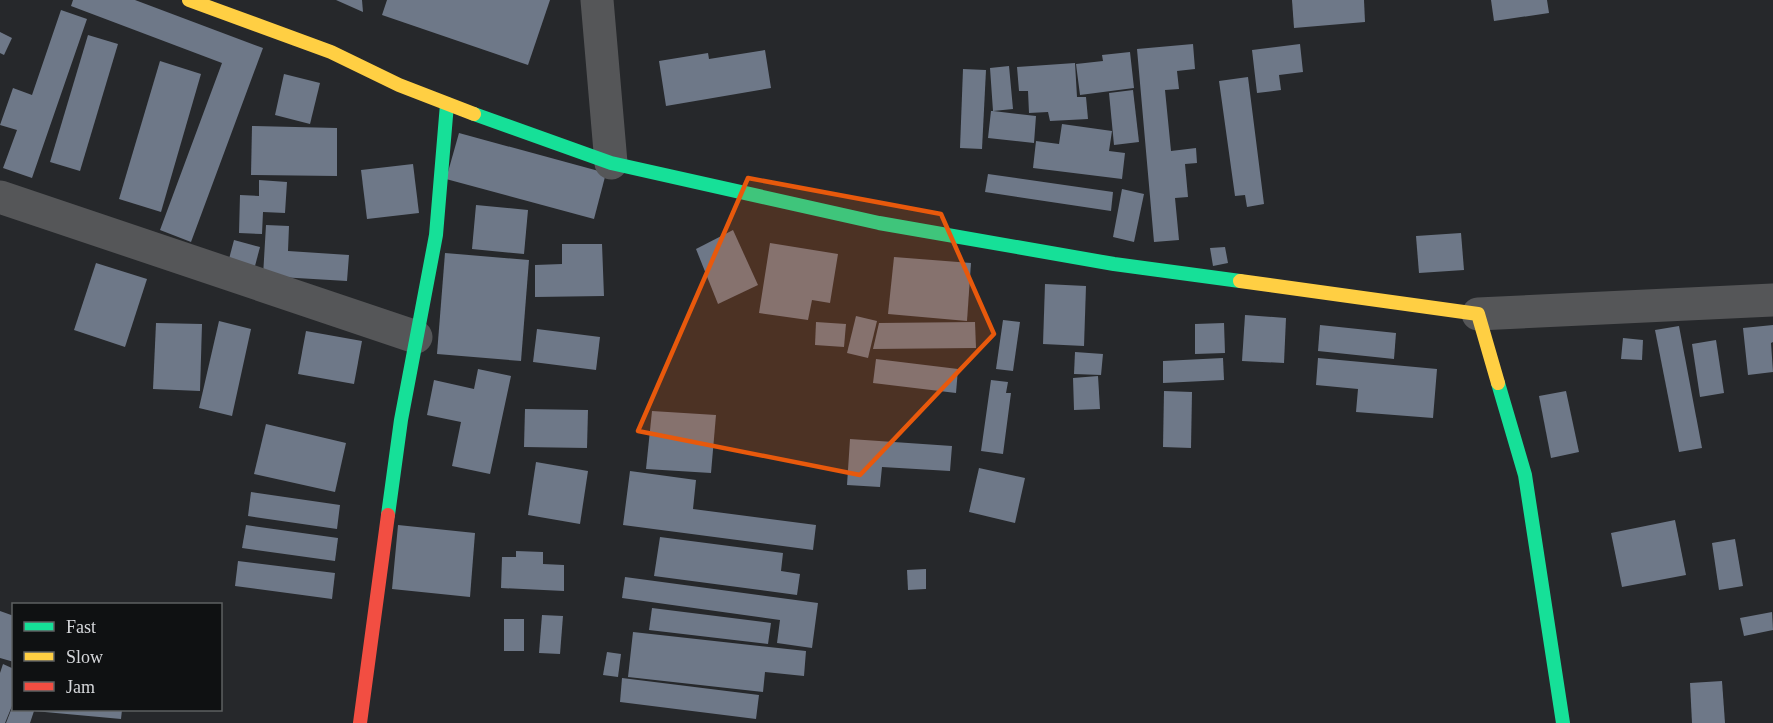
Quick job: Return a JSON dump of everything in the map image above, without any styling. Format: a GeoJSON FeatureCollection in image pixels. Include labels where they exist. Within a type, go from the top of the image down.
{"type":"FeatureCollection","features":[{"type":"Feature","properties":{"kind":"street"},"geometry":{"type":"LineString","coordinates":[[189,0],[332,52],[447,104],[611,163],[903,227],[1114,264],[1478,314],[1773,300]]}},
{"type":"Feature","properties":{"kind":"street"},"geometry":{"type":"LineString","coordinates":[[597,0],[611,163]]}},
{"type":"Feature","properties":{"kind":"street"},"geometry":{"type":"LineString","coordinates":[[360,723],[401,420],[436,235],[447,104]]}},
{"type":"Feature","properties":{"kind":"street"},"geometry":{"type":"LineString","coordinates":[[1,201],[416,337]]}},
{"type":"Feature","properties":{"kind":"street"},"geometry":{"type":"LineString","coordinates":[[1478,314],[1525,475],[1563,723]]}},
{"type":"Feature","properties":{"kind":"highlighted area"},"geometry":{"type":"Polygon","coordinates":[[[748,178],[941,214],[994,334],[860,475],[638,431],[748,178]]]}},
{"type":"Feature","properties":{"kind":"building"},"geometry":{"type":"Polygon","coordinates":[[[73,0],[135,0],[263,48],[191,242],[160,230],[222,63],[71,6],[73,0]]]}},
{"type":"Feature","properties":{"kind":"building"},"geometry":{"type":"Polygon","coordinates":[[[336,0],[362,0],[363,12],[336,0]]]}},
{"type":"Feature","properties":{"kind":"building"},"geometry":{"type":"Polygon","coordinates":[[[387,0],[550,0],[528,65],[382,15],[387,0]]]}},
{"type":"Feature","properties":{"kind":"building"},"geometry":{"type":"Polygon","coordinates":[[[1292,0],[1364,0],[1365,22],[1294,28],[1292,0]]]}},
{"type":"Feature","properties":{"kind":"building"},"geometry":{"type":"Polygon","coordinates":[[[1491,0],[1547,0],[1549,13],[1494,21],[1491,0]]]}},
{"type":"Feature","properties":{"kind":"building"},"geometry":{"type":"Polygon","coordinates":[[[61,10],[87,19],[32,178],[3,168],[17,130],[0,125],[13,88],[32,95],[61,10]]]}},
{"type":"Feature","properties":{"kind":"building"},"geometry":{"type":"Polygon","coordinates":[[[0,32],[12,38],[4,55],[0,53],[0,32]]]}},
{"type":"Feature","properties":{"kind":"building"},"geometry":{"type":"Polygon","coordinates":[[[88,35],[118,44],[80,171],[50,162],[88,35]]]}},
{"type":"Feature","properties":{"kind":"building"},"geometry":{"type":"Polygon","coordinates":[[[1193,44],[1195,69],[1177,71],[1179,89],[1165,90],[1171,151],[1196,148],[1197,163],[1185,164],[1188,197],[1175,198],[1179,240],[1154,242],[1137,49],[1193,44]]]}},
{"type":"Feature","properties":{"kind":"building"},"geometry":{"type":"Polygon","coordinates":[[[1300,44],[1303,72],[1279,75],[1281,90],[1257,93],[1252,50],[1300,44]]]}},
{"type":"Feature","properties":{"kind":"building"},"geometry":{"type":"Polygon","coordinates":[[[765,50],[771,88],[666,106],[659,61],[708,53],[709,59],[765,50]]]}},
{"type":"Feature","properties":{"kind":"building"},"geometry":{"type":"Polygon","coordinates":[[[1130,52],[1134,88],[1080,95],[1076,64],[1103,61],[1102,55],[1130,52]]]}},
{"type":"Feature","properties":{"kind":"building"},"geometry":{"type":"Polygon","coordinates":[[[160,61],[201,74],[161,212],[119,199],[160,61]]]}},
{"type":"Feature","properties":{"kind":"building"},"geometry":{"type":"Polygon","coordinates":[[[1075,63],[1077,97],[1086,97],[1088,119],[1050,121],[1048,112],[1029,113],[1028,91],[1019,91],[1017,67],[1075,63]]]}},
{"type":"Feature","properties":{"kind":"building"},"geometry":{"type":"Polygon","coordinates":[[[1009,66],[1013,109],[993,111],[990,68],[1009,66]]]}},
{"type":"Feature","properties":{"kind":"building"},"geometry":{"type":"Polygon","coordinates":[[[963,69],[986,70],[982,149],[960,148],[963,69]]]}},
{"type":"Feature","properties":{"kind":"building"},"geometry":{"type":"Polygon","coordinates":[[[284,74],[320,83],[310,124],[275,115],[284,74]]]}},
{"type":"Feature","properties":{"kind":"building"},"geometry":{"type":"Polygon","coordinates":[[[1248,77],[1264,204],[1247,207],[1245,195],[1235,196],[1219,81],[1248,77]]]}},
{"type":"Feature","properties":{"kind":"building"},"geometry":{"type":"Polygon","coordinates":[[[1133,90],[1139,142],[1114,145],[1109,93],[1133,90]]]}},
{"type":"Feature","properties":{"kind":"building"},"geometry":{"type":"Polygon","coordinates":[[[991,111],[1036,116],[1034,143],[988,138],[991,111]]]}},
{"type":"Feature","properties":{"kind":"building"},"geometry":{"type":"Polygon","coordinates":[[[1062,124],[1112,131],[1109,151],[1125,153],[1122,179],[1033,168],[1036,141],[1059,144],[1062,124]]]}},
{"type":"Feature","properties":{"kind":"building"},"geometry":{"type":"Polygon","coordinates":[[[252,126],[337,128],[337,176],[251,175],[252,126]]]}},
{"type":"Feature","properties":{"kind":"building"},"geometry":{"type":"Polygon","coordinates":[[[459,133],[606,173],[594,219],[446,179],[459,133]]]}},
{"type":"Feature","properties":{"kind":"building"},"geometry":{"type":"Polygon","coordinates":[[[413,164],[419,213],[367,219],[361,170],[413,164]]]}},
{"type":"Feature","properties":{"kind":"building"},"geometry":{"type":"Polygon","coordinates":[[[988,174],[1113,192],[1111,211],[985,192],[988,174]]]}},
{"type":"Feature","properties":{"kind":"building"},"geometry":{"type":"Polygon","coordinates":[[[259,180],[287,182],[285,213],[263,212],[262,234],[239,233],[240,195],[259,196],[259,180]]]}},
{"type":"Feature","properties":{"kind":"building"},"geometry":{"type":"Polygon","coordinates":[[[1122,189],[1144,194],[1134,242],[1113,237],[1122,189]]]}},
{"type":"Feature","properties":{"kind":"building"},"geometry":{"type":"Polygon","coordinates":[[[476,205],[528,210],[524,254],[472,249],[476,205]]]}},
{"type":"Feature","properties":{"kind":"building"},"geometry":{"type":"Polygon","coordinates":[[[266,225],[289,226],[288,251],[349,255],[347,281],[263,276],[266,225]]]}},
{"type":"Feature","properties":{"kind":"building"},"geometry":{"type":"Polygon","coordinates":[[[733,230],[758,285],[718,304],[696,249],[733,230]]]}},
{"type":"Feature","properties":{"kind":"building"},"geometry":{"type":"Polygon","coordinates":[[[1461,233],[1464,270],[1419,273],[1416,236],[1461,233]]]}},
{"type":"Feature","properties":{"kind":"building"},"geometry":{"type":"Polygon","coordinates":[[[234,240],[260,247],[255,266],[229,259],[234,240]]]}},
{"type":"Feature","properties":{"kind":"building"},"geometry":{"type":"Polygon","coordinates":[[[770,243],[838,254],[830,303],[812,300],[808,320],[759,313],[770,243]]]}},
{"type":"Feature","properties":{"kind":"building"},"geometry":{"type":"Polygon","coordinates":[[[562,244],[602,244],[604,296],[535,297],[535,265],[562,264],[562,244]]]}},
{"type":"Feature","properties":{"kind":"building"},"geometry":{"type":"Polygon","coordinates":[[[1225,247],[1228,263],[1213,266],[1210,248],[1225,247]]]}},
{"type":"Feature","properties":{"kind":"building"},"geometry":{"type":"Polygon","coordinates":[[[445,253],[529,260],[521,361],[437,354],[445,253]]]}},
{"type":"Feature","properties":{"kind":"building"},"geometry":{"type":"Polygon","coordinates":[[[894,257],[971,263],[967,321],[888,314],[894,257]]]}},
{"type":"Feature","properties":{"kind":"building"},"geometry":{"type":"Polygon","coordinates":[[[96,263],[147,279],[125,347],[74,330],[96,263]]]}},
{"type":"Feature","properties":{"kind":"building"},"geometry":{"type":"Polygon","coordinates":[[[1045,284],[1086,286],[1084,346],[1043,344],[1045,284]]]}},
{"type":"Feature","properties":{"kind":"building"},"geometry":{"type":"Polygon","coordinates":[[[1245,315],[1286,318],[1284,363],[1242,361],[1245,315]]]}},
{"type":"Feature","properties":{"kind":"building"},"geometry":{"type":"Polygon","coordinates":[[[856,316],[877,321],[868,358],[847,353],[856,316]]]}},
{"type":"Feature","properties":{"kind":"building"},"geometry":{"type":"Polygon","coordinates":[[[1003,320],[1020,322],[1013,371],[996,369],[1003,320]]]}},
{"type":"Feature","properties":{"kind":"building"},"geometry":{"type":"Polygon","coordinates":[[[219,321],[251,329],[232,416],[199,408],[219,321]]]}},
{"type":"Feature","properties":{"kind":"building"},"geometry":{"type":"Polygon","coordinates":[[[816,322],[846,324],[844,347],[815,345],[816,322]]]}},
{"type":"Feature","properties":{"kind":"building"},"geometry":{"type":"Polygon","coordinates":[[[975,322],[976,348],[873,349],[879,323],[975,322]]]}},
{"type":"Feature","properties":{"kind":"building"},"geometry":{"type":"Polygon","coordinates":[[[156,323],[202,324],[200,391],[153,389],[156,323]]]}},
{"type":"Feature","properties":{"kind":"building"},"geometry":{"type":"Polygon","coordinates":[[[1224,323],[1225,353],[1195,354],[1195,324],[1224,323]]]}},
{"type":"Feature","properties":{"kind":"building"},"geometry":{"type":"Polygon","coordinates":[[[1320,325],[1396,333],[1394,359],[1318,351],[1320,325]]]}},
{"type":"Feature","properties":{"kind":"building"},"geometry":{"type":"Polygon","coordinates":[[[1773,325],[1773,342],[1771,343],[1773,372],[1748,375],[1743,328],[1773,325]]]}},
{"type":"Feature","properties":{"kind":"building"},"geometry":{"type":"Polygon","coordinates":[[[1679,326],[1702,448],[1679,452],[1655,330],[1679,326]]]}},
{"type":"Feature","properties":{"kind":"building"},"geometry":{"type":"Polygon","coordinates":[[[537,329],[600,337],[596,370],[533,362],[537,329]]]}},
{"type":"Feature","properties":{"kind":"building"},"geometry":{"type":"Polygon","coordinates":[[[306,331],[362,341],[354,384],[298,374],[306,331]]]}},
{"type":"Feature","properties":{"kind":"building"},"geometry":{"type":"Polygon","coordinates":[[[1623,338],[1643,340],[1642,360],[1621,359],[1623,338]]]}},
{"type":"Feature","properties":{"kind":"building"},"geometry":{"type":"Polygon","coordinates":[[[1716,340],[1724,393],[1700,397],[1692,344],[1716,340]]]}},
{"type":"Feature","properties":{"kind":"building"},"geometry":{"type":"Polygon","coordinates":[[[1075,352],[1103,354],[1101,375],[1074,374],[1075,352]]]}},
{"type":"Feature","properties":{"kind":"building"},"geometry":{"type":"Polygon","coordinates":[[[1223,358],[1224,380],[1163,383],[1163,361],[1223,358]]]}},
{"type":"Feature","properties":{"kind":"building"},"geometry":{"type":"Polygon","coordinates":[[[1318,358],[1437,369],[1433,418],[1356,412],[1358,389],[1316,385],[1318,358]]]}},
{"type":"Feature","properties":{"kind":"building"},"geometry":{"type":"Polygon","coordinates":[[[876,359],[958,369],[956,393],[873,383],[876,359]]]}},
{"type":"Feature","properties":{"kind":"building"},"geometry":{"type":"Polygon","coordinates":[[[478,369],[511,376],[490,474],[452,466],[461,422],[427,415],[434,380],[474,389],[478,369]]]}},
{"type":"Feature","properties":{"kind":"building"},"geometry":{"type":"Polygon","coordinates":[[[1098,376],[1100,409],[1074,410],[1073,378],[1098,376]]]}},
{"type":"Feature","properties":{"kind":"building"},"geometry":{"type":"Polygon","coordinates":[[[991,380],[1008,382],[1006,393],[1011,393],[1003,454],[981,451],[991,380]]]}},
{"type":"Feature","properties":{"kind":"building"},"geometry":{"type":"Polygon","coordinates":[[[1164,391],[1192,392],[1191,448],[1163,447],[1164,391]]]}},
{"type":"Feature","properties":{"kind":"building"},"geometry":{"type":"Polygon","coordinates":[[[1566,391],[1579,452],[1551,458],[1539,396],[1566,391]]]}},
{"type":"Feature","properties":{"kind":"building"},"geometry":{"type":"Polygon","coordinates":[[[525,409],[588,410],[587,448],[524,447],[525,409]]]}},
{"type":"Feature","properties":{"kind":"building"},"geometry":{"type":"Polygon","coordinates":[[[652,411],[716,415],[711,473],[646,469],[652,411]]]}},
{"type":"Feature","properties":{"kind":"building"},"geometry":{"type":"Polygon","coordinates":[[[266,424],[346,443],[335,492],[254,474],[266,424]]]}},
{"type":"Feature","properties":{"kind":"building"},"geometry":{"type":"Polygon","coordinates":[[[850,439],[952,446],[950,471],[882,467],[880,487],[847,485],[850,439]]]}},
{"type":"Feature","properties":{"kind":"building"},"geometry":{"type":"Polygon","coordinates":[[[536,462],[588,471],[580,524],[528,515],[536,462]]]}},
{"type":"Feature","properties":{"kind":"building"},"geometry":{"type":"Polygon","coordinates":[[[979,468],[1025,478],[1015,523],[969,512],[979,468]]]}},
{"type":"Feature","properties":{"kind":"building"},"geometry":{"type":"Polygon","coordinates":[[[630,471],[696,480],[693,509],[816,525],[813,550],[623,525],[630,471]]]}},
{"type":"Feature","properties":{"kind":"building"},"geometry":{"type":"Polygon","coordinates":[[[251,492],[340,505],[337,529],[248,516],[251,492]]]}},
{"type":"Feature","properties":{"kind":"building"},"geometry":{"type":"Polygon","coordinates":[[[1675,520],[1686,575],[1622,587],[1611,533],[1675,520]]]}},
{"type":"Feature","properties":{"kind":"building"},"geometry":{"type":"Polygon","coordinates":[[[246,525],[338,538],[335,561],[242,548],[246,525]]]}},
{"type":"Feature","properties":{"kind":"building"},"geometry":{"type":"Polygon","coordinates":[[[398,525],[475,533],[470,597],[392,589],[398,525]]]}},
{"type":"Feature","properties":{"kind":"building"},"geometry":{"type":"Polygon","coordinates":[[[660,537],[783,553],[781,571],[800,574],[797,595],[654,576],[660,537]]]}},
{"type":"Feature","properties":{"kind":"building"},"geometry":{"type":"Polygon","coordinates":[[[1735,539],[1743,586],[1719,590],[1712,543],[1735,539]]]}},
{"type":"Feature","properties":{"kind":"building"},"geometry":{"type":"Polygon","coordinates":[[[516,551],[543,552],[543,564],[564,565],[564,591],[501,588],[502,557],[516,557],[516,551]]]}},
{"type":"Feature","properties":{"kind":"building"},"geometry":{"type":"Polygon","coordinates":[[[238,561],[335,573],[332,599],[235,586],[238,561]]]}},
{"type":"Feature","properties":{"kind":"building"},"geometry":{"type":"Polygon","coordinates":[[[926,569],[926,589],[908,590],[907,570],[926,569]]]}},
{"type":"Feature","properties":{"kind":"building"},"geometry":{"type":"Polygon","coordinates":[[[625,577],[818,603],[812,648],[777,643],[780,620],[622,598],[625,577]]]}},
{"type":"Feature","properties":{"kind":"building"},"geometry":{"type":"Polygon","coordinates":[[[652,608],[771,623],[768,644],[649,630],[652,608]]]}},
{"type":"Feature","properties":{"kind":"building"},"geometry":{"type":"Polygon","coordinates":[[[0,611],[12,615],[12,661],[0,658],[0,611]]]}},
{"type":"Feature","properties":{"kind":"building"},"geometry":{"type":"Polygon","coordinates":[[[1772,612],[1773,630],[1744,636],[1740,618],[1772,612]]]}},
{"type":"Feature","properties":{"kind":"building"},"geometry":{"type":"Polygon","coordinates":[[[542,615],[563,616],[560,654],[539,653],[542,615]]]}},
{"type":"Feature","properties":{"kind":"building"},"geometry":{"type":"Polygon","coordinates":[[[504,619],[524,619],[524,651],[504,651],[504,619]]]}},
{"type":"Feature","properties":{"kind":"building"},"geometry":{"type":"Polygon","coordinates":[[[633,632],[806,651],[804,676],[765,672],[763,692],[628,677],[633,632]]]}},
{"type":"Feature","properties":{"kind":"building"},"geometry":{"type":"Polygon","coordinates":[[[607,652],[621,654],[618,677],[603,675],[607,652]]]}},
{"type":"Feature","properties":{"kind":"building"},"geometry":{"type":"Polygon","coordinates":[[[3,664],[12,668],[12,706],[5,723],[0,723],[0,673],[3,664]]]}},
{"type":"Feature","properties":{"kind":"building"},"geometry":{"type":"Polygon","coordinates":[[[622,678],[759,695],[756,719],[620,702],[622,678]]]}},
{"type":"Feature","properties":{"kind":"building"},"geometry":{"type":"Polygon","coordinates":[[[1722,681],[1725,723],[1692,723],[1690,683],[1722,681]]]}},
{"type":"Feature","properties":{"kind":"building"},"geometry":{"type":"Polygon","coordinates":[[[12,708],[12,711],[34,711],[30,723],[6,723],[12,708]]]}},
{"type":"Feature","properties":{"kind":"building"},"geometry":{"type":"Polygon","coordinates":[[[34,711],[122,711],[121,719],[34,711]]]}},
{"type":"Feature","properties":{"kind":"traffic: fast"},"geometry":{"type":"LineString","coordinates":[[388,515],[401,420],[436,235],[447,104]]}},
{"type":"Feature","properties":{"kind":"traffic: fast"},"geometry":{"type":"LineString","coordinates":[[474,114],[611,163],[879,223],[1114,264],[1240,281]]}},
{"type":"Feature","properties":{"kind":"traffic: fast"},"geometry":{"type":"LineString","coordinates":[[1498,383],[1525,475],[1563,723]]}},
{"type":"Feature","properties":{"kind":"traffic: slow"},"geometry":{"type":"LineString","coordinates":[[189,0],[331,52],[399,85],[474,114]]}},
{"type":"Feature","properties":{"kind":"traffic: slow"},"geometry":{"type":"LineString","coordinates":[[1240,281],[1478,314],[1498,383]]}},
{"type":"Feature","properties":{"kind":"traffic: jam"},"geometry":{"type":"LineString","coordinates":[[360,723],[388,515]]}}]}
